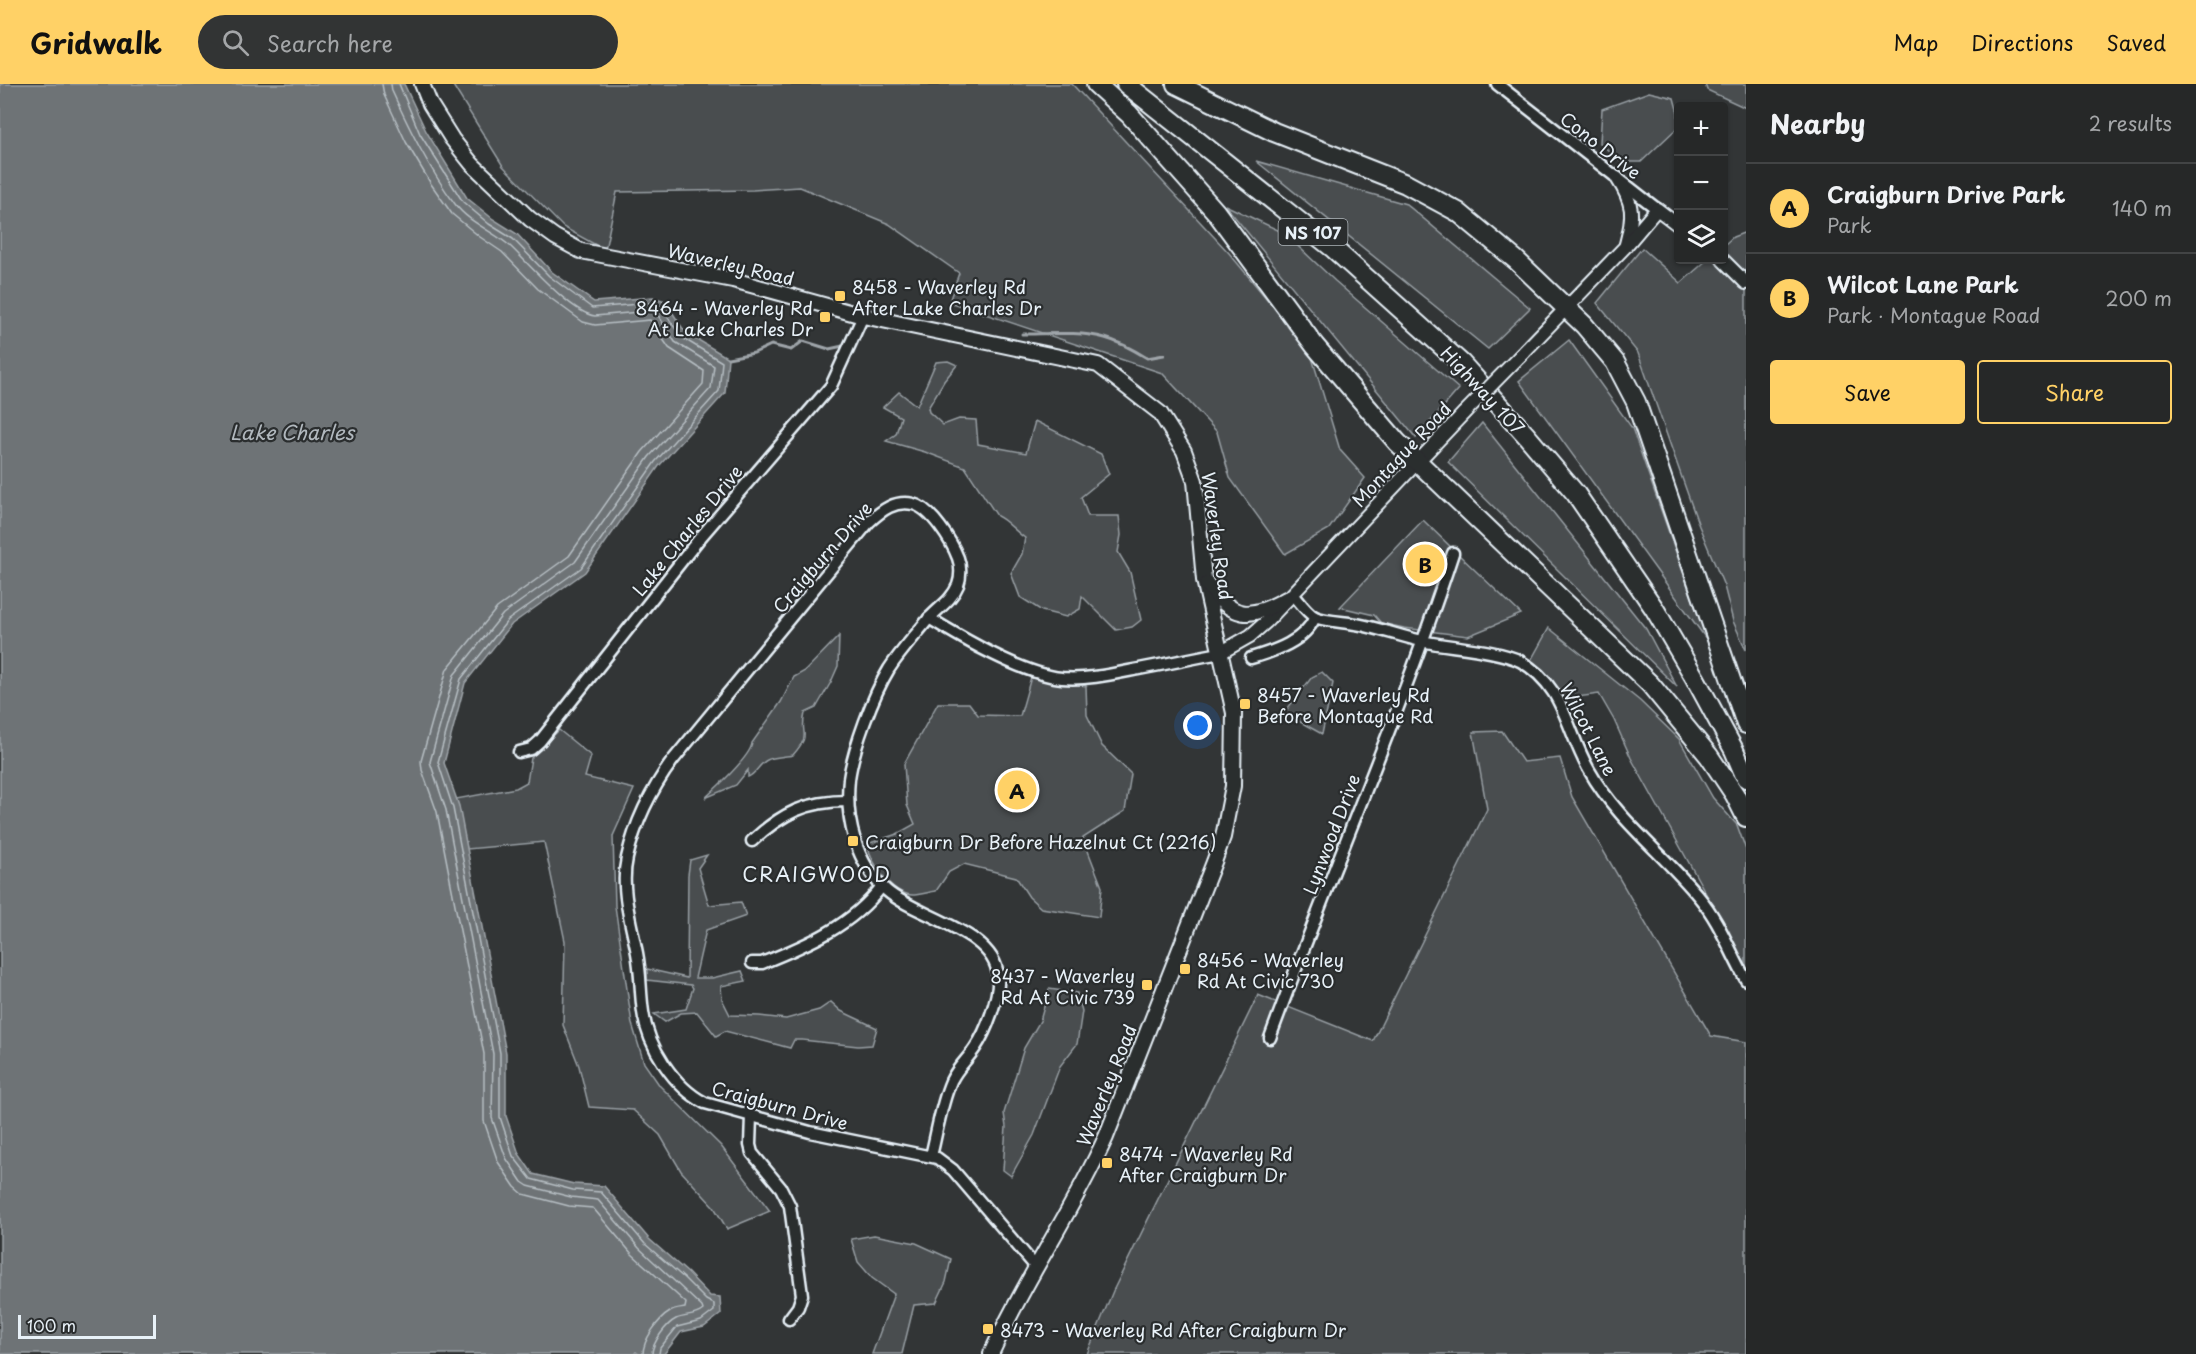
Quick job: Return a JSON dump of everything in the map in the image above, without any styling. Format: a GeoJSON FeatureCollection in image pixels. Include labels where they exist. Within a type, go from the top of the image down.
{"type":"FeatureCollection","features":[{"type":"Feature","properties":{"kind":"highway"},"geometry":{"type":"LineString","coordinates":[[1096,84],[1129,114],[1216,212],[1315,346],[1397,442],[1650,684],[1709,756],[1735,795],[1746,817]]}},
{"type":"Feature","properties":{"kind":"highway","name":"Highway 107"},"geometry":{"type":"LineString","coordinates":[[1126,84],[1335,249],[1462,364],[1576,494],[1654,608],[1734,750],[1746,778]]}},
{"type":"Feature","properties":{"kind":"highway"},"geometry":{"type":"LineString","coordinates":[[1176,84],[1274,132],[1432,196],[1458,212],[1507,253],[1584,325],[1615,362],[1636,402],[1746,724]]}},
{"type":"Feature","properties":{"kind":"main road","name":"Waverley Road"},"geometry":{"type":"LineString","coordinates":[[422,84],[430,104],[472,164],[530,219],[555,237],[581,251],[733,280],[863,316],[1098,365],[1160,413],[1184,451],[1195,481],[1204,580],[1234,713],[1233,786],[1222,837],[1106,1137],[1086,1180],[1035,1266],[991,1354]]}},
{"type":"Feature","properties":{"kind":"main road"},"geometry":{"type":"LineString","coordinates":[[1204,580],[1221,602],[1248,614],[1262,611],[1289,597]]}},
{"type":"Feature","properties":{"kind":"street","name":"Cono Drive"},"geometry":{"type":"LineString","coordinates":[[1497,84],[1657,209]]}},
{"type":"Feature","properties":{"kind":"street"},"geometry":{"type":"LineString","coordinates":[[1617,178],[1626,192],[1632,211],[1632,223],[1624,248]]}},
{"type":"Feature","properties":{"kind":"street","name":"Montague Road"},"geometry":{"type":"LineString","coordinates":[[1220,653],[1260,629],[1624,248],[1657,209]]}},
{"type":"Feature","properties":{"kind":"street"},"geometry":{"type":"LineString","coordinates":[[1657,209],[1674,222]]}},
{"type":"Feature","properties":{"kind":"street"},"geometry":{"type":"LineString","coordinates":[[1727,264],[1746,283]]}},
{"type":"Feature","properties":{"kind":"street","name":"Lake Charles Drive"},"geometry":{"type":"LineString","coordinates":[[519,752],[531,749],[537,744],[699,539],[827,391],[842,364],[863,316]]}},
{"type":"Feature","properties":{"kind":"street","name":"Craigburn Drive"},"geometry":{"type":"LineString","coordinates":[[931,1156],[948,1088],[984,1032],[997,991],[998,975],[991,954],[980,943],[897,898],[882,886],[861,859],[852,830],[848,801],[849,777],[860,738],[874,702],[889,669],[929,618],[946,604],[958,584],[959,559],[947,537],[930,514],[916,504],[900,503],[883,510],[869,522],[673,760],[648,800],[631,841],[626,861],[626,891],[641,973],[642,1010],[651,1038],[665,1064],[695,1098],[705,1103],[810,1132],[931,1156],[943,1161],[1035,1266]]}},
{"type":"Feature","properties":{"kind":"street","name":"Lynwood Drive"},"geometry":{"type":"LineString","coordinates":[[1270,1038],[1424,641],[1453,554]]}},
{"type":"Feature","properties":{"kind":"street"},"geometry":{"type":"LineString","coordinates":[[1251,658],[1299,638],[1312,625],[1315,617],[1289,597]]}},
{"type":"Feature","properties":{"kind":"street","name":"Wilcot Lane"},"geometry":{"type":"LineString","coordinates":[[1315,617],[1358,624],[1424,641],[1500,654],[1518,660],[1530,668],[1552,689],[1565,712],[1590,772],[1628,824],[1707,907],[1720,926],[1746,980]]}},
{"type":"Feature","properties":{"kind":"street"},"geometry":{"type":"LineString","coordinates":[[929,618],[1023,668],[1061,678],[1102,676],[1220,653]]}},
{"type":"Feature","properties":{"kind":"street"},"geometry":{"type":"LineString","coordinates":[[752,841],[776,821],[799,808],[822,802],[848,801]]}},
{"type":"Feature","properties":{"kind":"street"},"geometry":{"type":"LineString","coordinates":[[752,963],[762,963],[824,936],[855,914],[882,886]]}},
{"type":"Feature","properties":{"kind":"street"},"geometry":{"type":"LineString","coordinates":[[751,1116],[752,1153],[781,1188],[792,1212],[802,1295],[798,1307],[789,1319]]}},
{"type":"Feature","properties":{"kind":"shaded area"},"geometry":{"type":"Polygon","coordinates":[[[452,84],[1072,84],[1229,253],[1310,351],[1340,450],[1365,478],[1329,529],[1285,554],[1230,478],[1217,432],[1162,373],[949,302],[959,273],[889,224],[800,187],[617,192],[605,250],[563,227],[503,166],[452,84]]]}},
{"type":"Feature","properties":{"kind":"shaded area"},"geometry":{"type":"Polygon","coordinates":[[[1705,84],[1746,84],[1746,108],[1707,90],[1705,84]]]}},
{"type":"Feature","properties":{"kind":"shaded area"},"geometry":{"type":"Polygon","coordinates":[[[1649,92],[1674,98],[1674,131],[1641,162],[1621,162],[1600,143],[1602,109],[1649,92]]]}},
{"type":"Feature","properties":{"kind":"shaded area"},"geometry":{"type":"Polygon","coordinates":[[[1256,161],[1406,204],[1530,308],[1488,349],[1256,161]]]}},
{"type":"Feature","properties":{"kind":"shaded area"},"geometry":{"type":"Polygon","coordinates":[[[1225,205],[1284,233],[1335,281],[1459,389],[1416,438],[1225,205]]]}},
{"type":"Feature","properties":{"kind":"shaded area"},"geometry":{"type":"Polygon","coordinates":[[[1746,232],[1746,650],[1733,621],[1724,586],[1699,526],[1638,353],[1597,303],[1642,248],[1681,283],[1702,264],[1728,264],[1728,241],[1746,232]]]}},
{"type":"Feature","properties":{"kind":"shaded area"},"geometry":{"type":"Polygon","coordinates":[[[1569,340],[1632,428],[1707,640],[1519,381],[1569,340]]]}},
{"type":"Feature","properties":{"kind":"shaded area"},"geometry":{"type":"Polygon","coordinates":[[[948,361],[957,365],[944,381],[928,408],[929,412],[943,425],[959,419],[976,420],[978,444],[1026,453],[1035,421],[1101,454],[1109,474],[1081,497],[1088,516],[1119,516],[1121,535],[1118,552],[1130,572],[1141,620],[1132,627],[1116,630],[1082,596],[1080,609],[1066,617],[1042,611],[1020,597],[1011,573],[1022,554],[1025,538],[997,516],[965,467],[886,441],[896,434],[901,417],[883,407],[899,392],[917,406],[936,362],[948,361]]]}},
{"type":"Feature","properties":{"kind":"shaded area"},"geometry":{"type":"Polygon","coordinates":[[[1482,423],[1646,629],[1677,687],[1448,462],[1482,423]]]}},
{"type":"Feature","properties":{"kind":"shaded area"},"geometry":{"type":"Polygon","coordinates":[[[1423,520],[1454,550],[1458,551],[1458,554],[1521,614],[1468,636],[1381,623],[1374,615],[1340,607],[1423,520]]]}},
{"type":"Feature","properties":{"kind":"shaded area"},"geometry":{"type":"Polygon","coordinates":[[[1549,628],[1640,701],[1679,739],[1713,798],[1737,825],[1746,850],[1746,966],[1631,758],[1599,694],[1570,698],[1529,664],[1549,628]]]}},
{"type":"Feature","properties":{"kind":"shaded area"},"geometry":{"type":"Polygon","coordinates":[[[839,636],[838,666],[816,708],[805,713],[804,738],[793,755],[767,760],[748,777],[748,770],[736,785],[705,798],[746,756],[752,743],[781,702],[794,677],[805,671],[839,636]]]}},
{"type":"Feature","properties":{"kind":"shaded area"},"geometry":{"type":"Polygon","coordinates":[[[1322,672],[1333,683],[1322,734],[1284,713],[1312,677],[1322,672]]]}},
{"type":"Feature","properties":{"kind":"shaded area"},"geometry":{"type":"Polygon","coordinates":[[[1031,677],[1086,686],[1087,715],[1102,746],[1131,774],[1125,811],[1083,838],[1102,887],[1099,917],[1041,908],[1029,897],[1016,877],[964,864],[949,872],[936,891],[912,895],[896,889],[883,876],[867,844],[897,834],[915,824],[907,805],[904,764],[938,703],[969,703],[978,715],[1020,716],[1031,677]]]}},
{"type":"Feature","properties":{"kind":"shaded area"},"geometry":{"type":"Polygon","coordinates":[[[559,730],[591,756],[585,777],[634,789],[613,836],[615,906],[632,1024],[644,1063],[660,1086],[721,1146],[770,1211],[727,1229],[714,1207],[681,1171],[660,1135],[633,1110],[589,1107],[579,1066],[563,1025],[565,941],[544,842],[467,849],[456,799],[516,788],[527,782],[531,758],[559,730]]]}},
{"type":"Feature","properties":{"kind":"shaded area"},"geometry":{"type":"Polygon","coordinates":[[[1502,731],[1523,762],[1560,758],[1572,797],[1711,1036],[1746,1042],[1746,1354],[1087,1354],[1113,1291],[1258,995],[1373,1041],[1487,809],[1473,732],[1502,731]]]}},
{"type":"Feature","properties":{"kind":"shaded area"},"geometry":{"type":"Polygon","coordinates":[[[707,855],[698,868],[709,905],[741,902],[746,916],[706,930],[695,978],[712,978],[742,971],[746,981],[721,986],[722,999],[730,1015],[786,1019],[819,1010],[831,1002],[841,1011],[877,1028],[872,1045],[858,1046],[794,1040],[790,1048],[725,1031],[716,1036],[697,1012],[681,1013],[665,1022],[654,1014],[686,1009],[693,988],[691,985],[647,980],[647,969],[687,978],[690,860],[707,855]]]}},
{"type":"Feature","properties":{"kind":"shaded area"},"geometry":{"type":"Polygon","coordinates":[[[1049,989],[1077,993],[1082,1011],[1077,1044],[1060,1066],[1034,1135],[1011,1176],[1003,1170],[1006,1127],[1004,1113],[1024,1048],[1040,1021],[1049,989]]]}},
{"type":"Feature","properties":{"kind":"shaded area"},"geometry":{"type":"Polygon","coordinates":[[[874,1235],[916,1243],[951,1259],[946,1282],[936,1303],[914,1305],[902,1354],[872,1354],[894,1294],[872,1278],[858,1262],[851,1239],[874,1235]]]}},
{"type":"Feature","properties":{"kind":"water","name":"Lake Charles"},"geometry":{"type":"Polygon","coordinates":[[[0,84],[404,84],[426,131],[467,198],[493,219],[517,234],[552,272],[594,302],[653,297],[665,301],[685,332],[728,358],[725,393],[659,466],[585,572],[512,624],[465,683],[444,763],[459,806],[506,1053],[506,1116],[519,1154],[533,1174],[574,1184],[604,1186],[649,1239],[710,1296],[720,1297],[721,1314],[704,1327],[681,1332],[664,1354],[636,1352],[634,1354],[0,1354],[0,84]]]}},
{"type":"Feature","properties":{"kind":"waterway"},"geometry":{"type":"LineString","coordinates":[[1022,334],[1085,334],[1111,340],[1147,358],[1164,355]]}},
{"type":"Feature","properties":{"kind":"waterway"},"geometry":{"type":"LineString","coordinates":[[728,358],[754,353],[771,345],[791,350],[803,341],[829,349],[843,346]]}},
{"type":"Feature","properties":{"kind":"place","name":"8458 - Waverley Rd After Lake Charles Dr"},"geometry":{"type":"Point","coordinates":[840,296]}},
{"type":"Feature","properties":{"kind":"place","name":"8464 - Waverley Rd At Lake Charles Dr"},"geometry":{"type":"Point","coordinates":[825,317]}},
{"type":"Feature","properties":{"kind":"place","name":"Wilcot Lane Park"},"geometry":{"type":"Point","coordinates":[1425,564]}},
{"type":"Feature","properties":{"kind":"place","name":"8457 - Waverley Rd Before Montague Rd"},"geometry":{"type":"Point","coordinates":[1245,704]}},
{"type":"Feature","properties":{"kind":"place","name":"Craigburn Drive Park"},"geometry":{"type":"Point","coordinates":[1017,790]}},
{"type":"Feature","properties":{"kind":"place","name":"Craigburn Dr Before Hazelnut Ct (2216)"},"geometry":{"type":"Point","coordinates":[853,841]}},
{"type":"Feature","properties":{"kind":"place","name":"8456 - Waverley Rd At Civic 730"},"geometry":{"type":"Point","coordinates":[1185,969]}},
{"type":"Feature","properties":{"kind":"place","name":"8437 - Waverley Rd At Civic 739"},"geometry":{"type":"Point","coordinates":[1147,985]}},
{"type":"Feature","properties":{"kind":"place","name":"8474 - Waverley Rd After Craigburn Dr"},"geometry":{"type":"Point","coordinates":[1107,1163]}},
{"type":"Feature","properties":{"kind":"place","name":"8473 - Waverley Rd After Craigburn Dr"},"geometry":{"type":"Point","coordinates":[988,1329]}},
{"type":"Feature","properties":{"kind":"district","name":"CRAIGWOOD"},"geometry":{"type":"Point","coordinates":[817,874]}}]}
